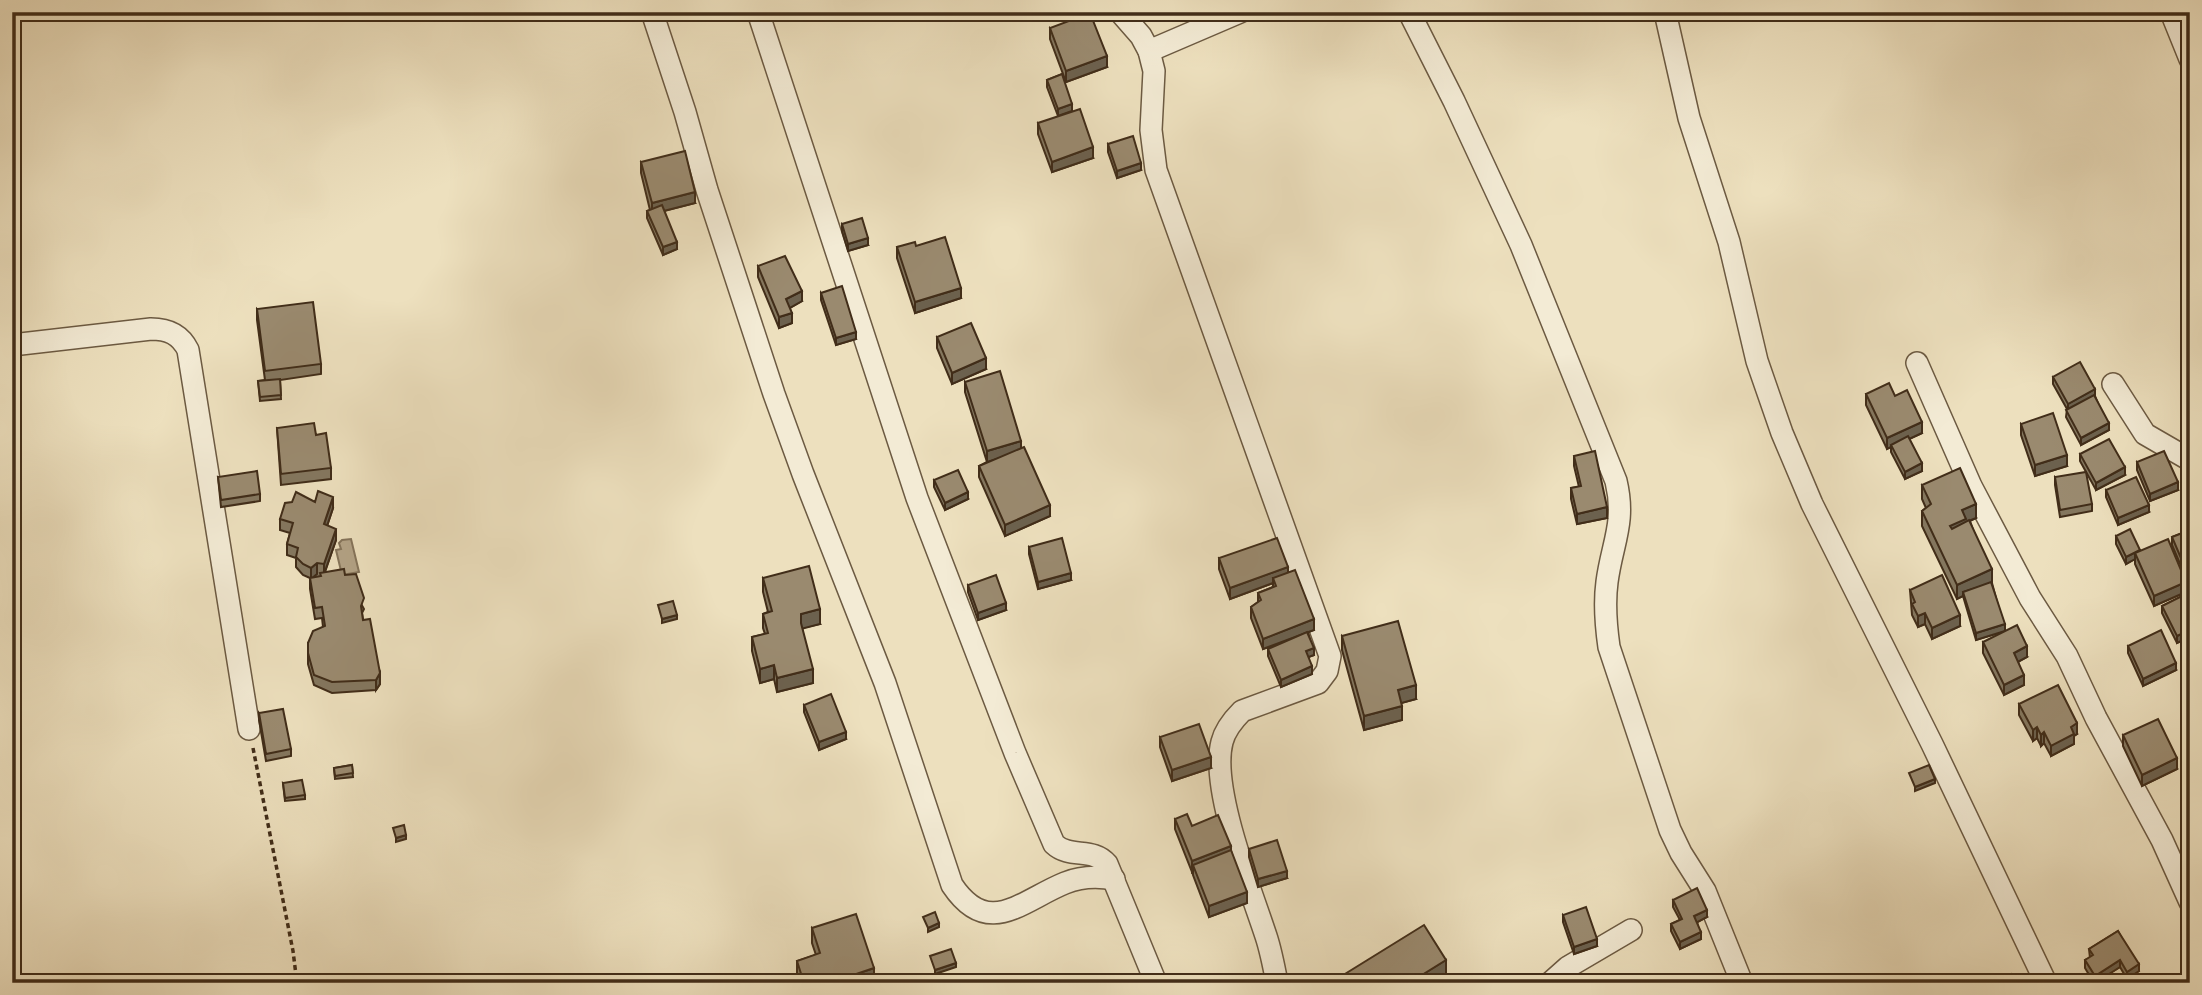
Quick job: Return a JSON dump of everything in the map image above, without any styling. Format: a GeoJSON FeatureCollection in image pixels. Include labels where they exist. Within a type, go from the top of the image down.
{"type":"FeatureCollection","features":[{"type":"Feature","properties":{"kind":"street"},"geometry":{"type":"LineString","coordinates":[[652,12],[774,394],[885,682],[952,885],[971,908],[983,913],[997,914],[1010,911],[1073,880],[1092,877],[1114,879]]}},
{"type":"Feature","properties":{"kind":"street"},"geometry":{"type":"LineString","coordinates":[[758,12],[917,498],[1015,753],[1054,844],[1065,852],[1099,856],[1107,864],[1156,983]]}},
{"type":"Feature","properties":{"kind":"street"},"geometry":{"type":"LineString","coordinates":[[1120,12],[1141,36],[1149,51],[1154,71],[1151,130],[1156,170],[1330,656],[1328,671],[1318,683],[1242,712],[1233,720],[1222,742],[1220,754],[1230,822],[1267,940],[1277,983]]}},
{"type":"Feature","properties":{"kind":"street"},"geometry":{"type":"LineString","coordinates":[[1149,51],[1240,12]]}},
{"type":"Feature","properties":{"kind":"street"},"geometry":{"type":"LineString","coordinates":[[1409,12],[1521,244],[1616,481],[1621,512],[1605,605],[1611,657],[1670,830],[1705,891],[1742,983]]}},
{"type":"Feature","properties":{"kind":"street"},"geometry":{"type":"LineString","coordinates":[[1665,12],[1689,118],[1729,242],[1758,361],[1782,433],[1812,504],[1938,756],[2046,983]]}},
{"type":"Feature","properties":{"kind":"street"},"geometry":{"type":"LineString","coordinates":[[2171,12],[2190,59]]}},
{"type":"Feature","properties":{"kind":"street"},"geometry":{"type":"LineString","coordinates":[[12,345],[151,328],[173,333],[184,343],[188,350],[249,729]]}},
{"type":"Feature","properties":{"kind":"street"},"geometry":{"type":"LineString","coordinates":[[1917,363],[1971,486],[2030,598],[2067,656],[2096,718],[2162,840],[2190,902]]}},
{"type":"Feature","properties":{"kind":"street"},"geometry":{"type":"LineString","coordinates":[[2113,384],[2145,434],[2190,460]]}},
{"type":"Feature","properties":{"kind":"street"},"geometry":{"type":"LineString","coordinates":[[1550,983],[1568,967],[1631,930]]}},
{"type":"Feature","properties":{"kind":"path"},"geometry":{"type":"LineString","coordinates":[[249,729],[297,983]]}},
{"type":"Feature","properties":{"kind":"shaded area"},"geometry":{"type":"Polygon","coordinates":[[[351,539],[359,572],[342,575],[336,550],[341,549],[339,543],[342,540],[351,539]]]}},
{"type":"Feature","properties":{"kind":"building"},"geometry":{"type":"Polygon","coordinates":[[[1090,13],[1107,56],[1066,71],[1050,28],[1090,13]]]}},
{"type":"Feature","properties":{"kind":"building"},"geometry":{"type":"Polygon","coordinates":[[[1062,74],[1072,104],[1058,109],[1047,80],[1062,74]]]}},
{"type":"Feature","properties":{"kind":"building"},"geometry":{"type":"Polygon","coordinates":[[[1080,109],[1093,147],[1052,162],[1038,123],[1080,109]]]}},
{"type":"Feature","properties":{"kind":"building"},"geometry":{"type":"Polygon","coordinates":[[[1133,136],[1141,163],[1117,171],[1108,144],[1133,136]]]}},
{"type":"Feature","properties":{"kind":"building"},"geometry":{"type":"Polygon","coordinates":[[[685,151],[695,192],[652,203],[641,162],[685,151]]]}},
{"type":"Feature","properties":{"kind":"building"},"geometry":{"type":"Polygon","coordinates":[[[662,205],[677,242],[663,247],[647,211],[662,205]]]}},
{"type":"Feature","properties":{"kind":"building"},"geometry":{"type":"Polygon","coordinates":[[[862,218],[868,238],[848,244],[842,224],[862,218]]]}},
{"type":"Feature","properties":{"kind":"building"},"geometry":{"type":"Polygon","coordinates":[[[945,237],[961,288],[915,302],[897,247],[915,242],[916,246],[945,237]]]}},
{"type":"Feature","properties":{"kind":"building"},"geometry":{"type":"Polygon","coordinates":[[[785,256],[802,291],[786,299],[792,313],[779,317],[758,266],[785,256]]]}},
{"type":"Feature","properties":{"kind":"building"},"geometry":{"type":"Polygon","coordinates":[[[842,286],[856,332],[836,338],[821,293],[842,286]]]}},
{"type":"Feature","properties":{"kind":"building"},"geometry":{"type":"Polygon","coordinates":[[[313,302],[321,364],[265,371],[257,309],[313,302]]]}},
{"type":"Feature","properties":{"kind":"building"},"geometry":{"type":"Polygon","coordinates":[[[971,323],[986,358],[952,373],[937,337],[971,323]]]}},
{"type":"Feature","properties":{"kind":"building"},"geometry":{"type":"Polygon","coordinates":[[[2080,362],[2095,389],[2068,404],[2053,377],[2080,362]]]}},
{"type":"Feature","properties":{"kind":"building"},"geometry":{"type":"Polygon","coordinates":[[[1000,371],[1021,441],[987,451],[965,382],[1000,371]]]}},
{"type":"Feature","properties":{"kind":"building"},"geometry":{"type":"Polygon","coordinates":[[[280,379],[281,395],[260,397],[258,381],[280,379]]]}},
{"type":"Feature","properties":{"kind":"building"},"geometry":{"type":"Polygon","coordinates":[[[1889,383],[1895,396],[1907,390],[1922,422],[1887,438],[1866,394],[1889,383]]]}},
{"type":"Feature","properties":{"kind":"building"},"geometry":{"type":"Polygon","coordinates":[[[2094,395],[2109,423],[2081,438],[2066,410],[2094,395]]]}},
{"type":"Feature","properties":{"kind":"building"},"geometry":{"type":"Polygon","coordinates":[[[2053,413],[2067,455],[2035,465],[2021,424],[2053,413]]]}},
{"type":"Feature","properties":{"kind":"building"},"geometry":{"type":"Polygon","coordinates":[[[314,423],[316,435],[326,433],[331,468],[281,474],[277,428],[314,423]]]}},
{"type":"Feature","properties":{"kind":"building"},"geometry":{"type":"Polygon","coordinates":[[[1908,436],[1922,463],[1905,472],[1891,445],[1908,436]]]}},
{"type":"Feature","properties":{"kind":"building"},"geometry":{"type":"Polygon","coordinates":[[[2109,439],[2125,467],[2096,483],[2080,454],[2109,439]]]}},
{"type":"Feature","properties":{"kind":"building"},"geometry":{"type":"Polygon","coordinates":[[[1024,447],[1050,505],[1005,525],[979,466],[1024,447]]]}},
{"type":"Feature","properties":{"kind":"building"},"geometry":{"type":"Polygon","coordinates":[[[1595,451],[1607,507],[1577,514],[1571,488],[1581,486],[1574,456],[1595,451]]]}},
{"type":"Feature","properties":{"kind":"building"},"geometry":{"type":"Polygon","coordinates":[[[2164,451],[2178,482],[2150,494],[2137,462],[2164,451]]]}},
{"type":"Feature","properties":{"kind":"building"},"geometry":{"type":"Polygon","coordinates":[[[1960,468],[1976,504],[1962,510],[1966,519],[1950,526],[1952,529],[1969,520],[1992,569],[1957,585],[1922,511],[1931,504],[1922,485],[1960,468]]]}},
{"type":"Feature","properties":{"kind":"building"},"geometry":{"type":"Polygon","coordinates":[[[958,470],[968,492],[945,503],[934,480],[958,470]]]}},
{"type":"Feature","properties":{"kind":"building"},"geometry":{"type":"Polygon","coordinates":[[[257,471],[260,494],[221,500],[218,477],[257,471]]]}},
{"type":"Feature","properties":{"kind":"building"},"geometry":{"type":"Polygon","coordinates":[[[2086,472],[2092,504],[2060,510],[2055,477],[2086,472]]]}},
{"type":"Feature","properties":{"kind":"building"},"geometry":{"type":"Polygon","coordinates":[[[2136,477],[2149,505],[2118,518],[2106,490],[2136,477]]]}},
{"type":"Feature","properties":{"kind":"building"},"geometry":{"type":"Polygon","coordinates":[[[318,491],[333,497],[324,524],[336,529],[324,564],[317,563],[311,568],[296,557],[298,548],[287,544],[293,523],[280,519],[285,503],[292,502],[296,492],[315,502],[318,491]]]}},
{"type":"Feature","properties":{"kind":"building"},"geometry":{"type":"Polygon","coordinates":[[[2130,529],[2140,550],[2126,557],[2116,536],[2130,529]]]}},
{"type":"Feature","properties":{"kind":"building"},"geometry":{"type":"Polygon","coordinates":[[[2190,530],[2190,569],[2186,570],[2172,537],[2190,530]]]}},
{"type":"Feature","properties":{"kind":"building"},"geometry":{"type":"Polygon","coordinates":[[[1062,538],[1071,573],[1038,582],[1029,547],[1062,538]]]}},
{"type":"Feature","properties":{"kind":"building"},"geometry":{"type":"Polygon","coordinates":[[[1277,538],[1288,567],[1230,588],[1219,558],[1277,538]]]}},
{"type":"Feature","properties":{"kind":"building"},"geometry":{"type":"Polygon","coordinates":[[[2168,539],[2186,582],[2154,596],[2135,553],[2168,539]]]}},
{"type":"Feature","properties":{"kind":"building"},"geometry":{"type":"Polygon","coordinates":[[[809,566],[820,609],[801,614],[801,623],[813,669],[777,678],[774,665],[760,669],[752,637],[768,633],[763,614],[772,611],[763,578],[809,566]]]}},
{"type":"Feature","properties":{"kind":"building"},"geometry":{"type":"Polygon","coordinates":[[[344,569],[345,575],[356,574],[364,598],[361,606],[363,620],[370,619],[380,673],[376,680],[332,682],[314,675],[308,643],[313,631],[325,626],[322,607],[315,608],[310,578],[321,576],[320,573],[344,569]]]}},
{"type":"Feature","properties":{"kind":"building"},"geometry":{"type":"Polygon","coordinates":[[[1295,570],[1314,619],[1263,639],[1251,607],[1261,600],[1258,593],[1276,586],[1273,578],[1295,570]]]}},
{"type":"Feature","properties":{"kind":"building"},"geometry":{"type":"Polygon","coordinates":[[[996,575],[1006,603],[978,613],[968,585],[996,575]]]}},
{"type":"Feature","properties":{"kind":"building"},"geometry":{"type":"Polygon","coordinates":[[[1942,575],[1960,615],[1932,628],[1925,613],[1918,616],[1912,604],[1915,602],[1910,590],[1942,575]]]}},
{"type":"Feature","properties":{"kind":"building"},"geometry":{"type":"Polygon","coordinates":[[[1991,582],[2005,624],[1976,633],[1963,592],[1991,582]]]}},
{"type":"Feature","properties":{"kind":"building"},"geometry":{"type":"Polygon","coordinates":[[[2190,592],[2190,630],[2177,636],[2162,606],[2190,592]]]}},
{"type":"Feature","properties":{"kind":"building"},"geometry":{"type":"Polygon","coordinates":[[[673,601],[677,615],[662,619],[658,605],[673,601]]]}},
{"type":"Feature","properties":{"kind":"building"},"geometry":{"type":"Polygon","coordinates":[[[1398,621],[1416,685],[1398,690],[1402,706],[1364,716],[1342,636],[1398,621]]]}},
{"type":"Feature","properties":{"kind":"building"},"geometry":{"type":"Polygon","coordinates":[[[2017,625],[2027,646],[2014,653],[2024,675],[2004,685],[1983,642],[2017,625]]]}},
{"type":"Feature","properties":{"kind":"building"},"geometry":{"type":"Polygon","coordinates":[[[2161,630],[2176,663],[2143,679],[2128,646],[2161,630]]]}},
{"type":"Feature","properties":{"kind":"building"},"geometry":{"type":"Polygon","coordinates":[[[1307,632],[1314,648],[1306,651],[1312,666],[1281,680],[1268,649],[1307,632]]]}},
{"type":"Feature","properties":{"kind":"building"},"geometry":{"type":"Polygon","coordinates":[[[2058,685],[2077,723],[2071,727],[2074,734],[2051,746],[2044,732],[2041,735],[2037,727],[2033,730],[2019,704],[2058,685]]]}},
{"type":"Feature","properties":{"kind":"building"},"geometry":{"type":"Polygon","coordinates":[[[831,694],[846,732],[819,742],[804,705],[831,694]]]}},
{"type":"Feature","properties":{"kind":"building"},"geometry":{"type":"Polygon","coordinates":[[[283,709],[291,749],[266,754],[259,713],[283,709]]]}},
{"type":"Feature","properties":{"kind":"building"},"geometry":{"type":"Polygon","coordinates":[[[2158,719],[2177,758],[2142,775],[2123,735],[2158,719]]]}},
{"type":"Feature","properties":{"kind":"building"},"geometry":{"type":"Polygon","coordinates":[[[1199,724],[1211,757],[1172,770],[1160,737],[1199,724]]]}},
{"type":"Feature","properties":{"kind":"building"},"geometry":{"type":"Polygon","coordinates":[[[352,765],[353,773],[335,776],[334,768],[352,765]]]}},
{"type":"Feature","properties":{"kind":"building"},"geometry":{"type":"Polygon","coordinates":[[[1929,765],[1935,779],[1915,787],[1909,773],[1929,765]]]}},
{"type":"Feature","properties":{"kind":"building"},"geometry":{"type":"Polygon","coordinates":[[[302,780],[305,795],[285,798],[283,783],[302,780]]]}},
{"type":"Feature","properties":{"kind":"building"},"geometry":{"type":"Polygon","coordinates":[[[1187,814],[1192,826],[1218,815],[1231,846],[1192,861],[1175,819],[1187,814]]]}},
{"type":"Feature","properties":{"kind":"building"},"geometry":{"type":"Polygon","coordinates":[[[404,825],[406,835],[396,838],[393,828],[404,825]]]}},
{"type":"Feature","properties":{"kind":"building"},"geometry":{"type":"Polygon","coordinates":[[[1277,840],[1287,871],[1258,879],[1249,849],[1277,840]]]}},
{"type":"Feature","properties":{"kind":"building"},"geometry":{"type":"Polygon","coordinates":[[[1231,850],[1247,892],[1209,906],[1193,865],[1231,850]]]}},
{"type":"Feature","properties":{"kind":"building"},"geometry":{"type":"Polygon","coordinates":[[[1697,888],[1707,910],[1694,916],[1701,932],[1680,942],[1671,924],[1682,919],[1673,900],[1697,888]]]}},
{"type":"Feature","properties":{"kind":"building"},"geometry":{"type":"Polygon","coordinates":[[[1586,907],[1597,939],[1574,947],[1563,915],[1586,907]]]}},
{"type":"Feature","properties":{"kind":"building"},"geometry":{"type":"Polygon","coordinates":[[[935,912],[939,923],[928,928],[923,917],[935,912]]]}},
{"type":"Feature","properties":{"kind":"building"},"geometry":{"type":"Polygon","coordinates":[[[856,914],[874,968],[844,978],[846,983],[804,983],[797,961],[820,953],[812,928],[856,914]]]}},
{"type":"Feature","properties":{"kind":"building"},"geometry":{"type":"Polygon","coordinates":[[[1424,925],[1446,960],[1409,983],[1332,982],[1424,925]]]}},
{"type":"Feature","properties":{"kind":"building"},"geometry":{"type":"Polygon","coordinates":[[[2118,931],[2139,964],[2127,972],[2120,960],[2095,976],[2085,960],[2093,955],[2089,949],[2118,931]]]}},
{"type":"Feature","properties":{"kind":"building"},"geometry":{"type":"Polygon","coordinates":[[[951,949],[956,963],[935,970],[930,956],[951,949]]]}},
{"type":"Feature","properties":{"kind":"building"},"geometry":{"type":"Polygon","coordinates":[[[2011,974],[2016,983],[1993,983],[2011,974]]]}}]}
